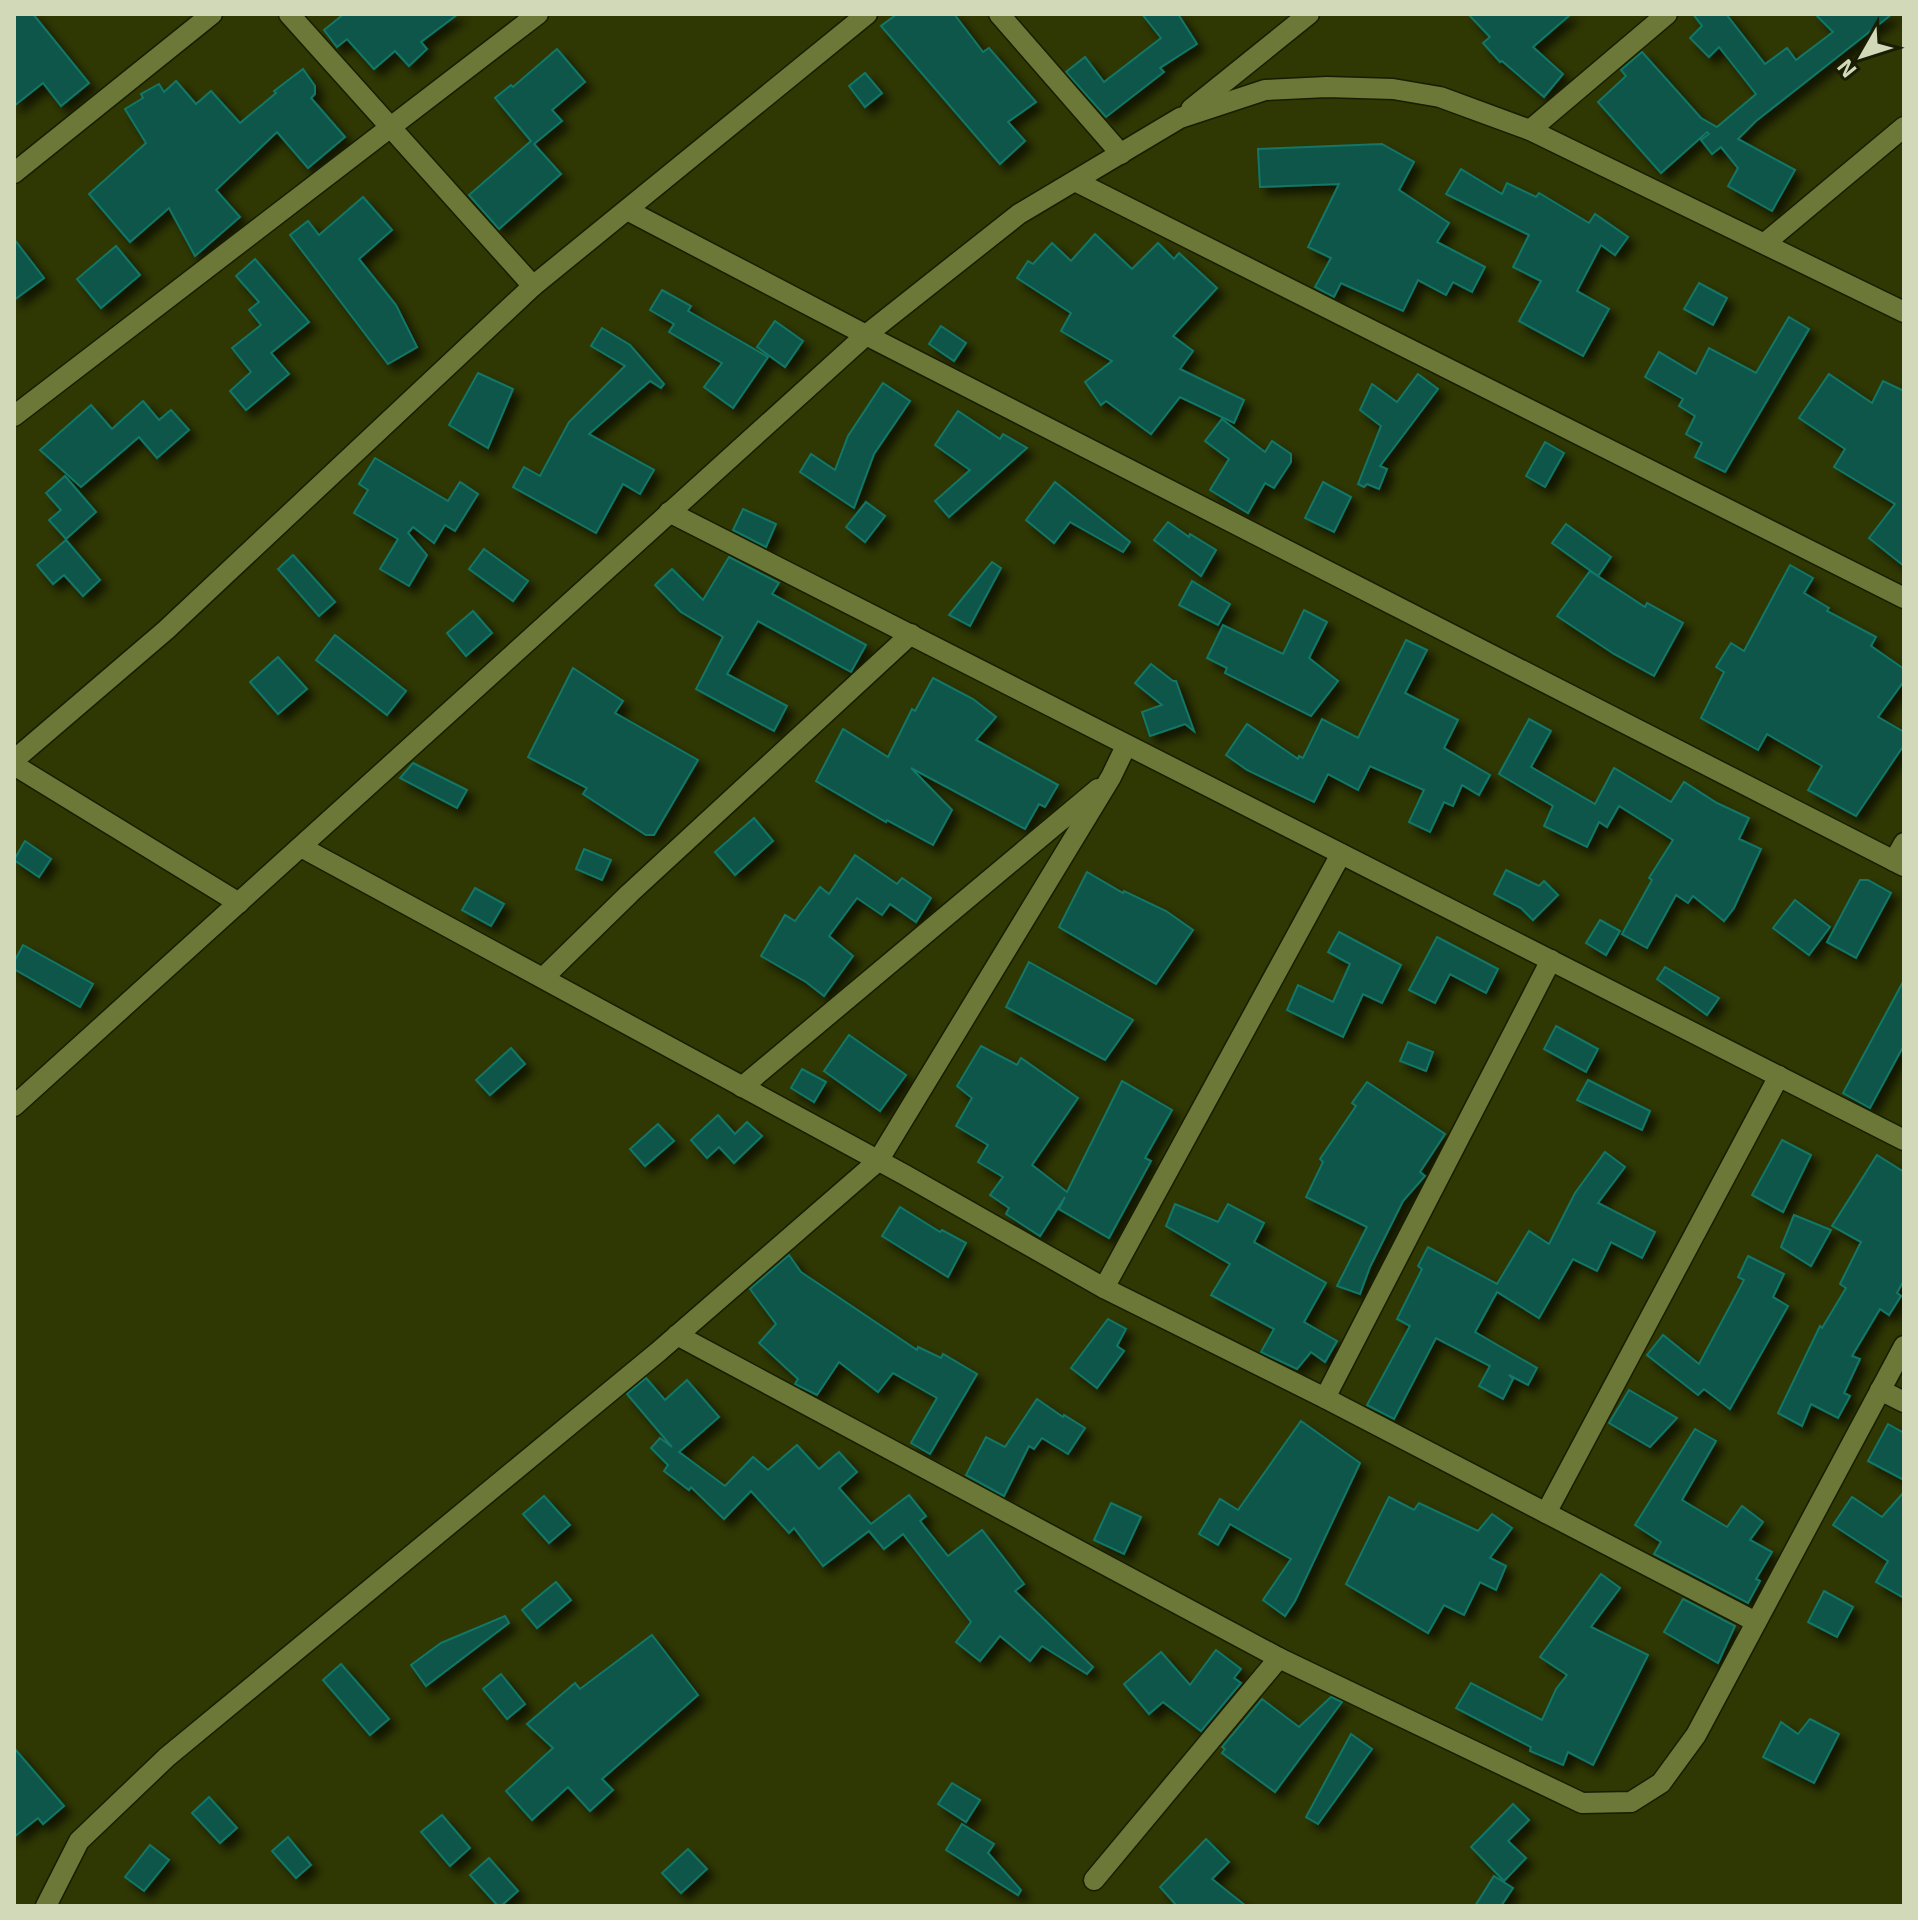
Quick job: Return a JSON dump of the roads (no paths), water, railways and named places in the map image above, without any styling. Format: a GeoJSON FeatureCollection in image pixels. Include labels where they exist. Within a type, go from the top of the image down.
{"type":"FeatureCollection","features":[{"type":"Feature","properties":{"kind":"street"},"geometry":{"type":"LineString","coordinates":[[14,173],[212,14]]}},
{"type":"Feature","properties":{"kind":"street"},"geometry":{"type":"LineString","coordinates":[[289,14],[533,286]]}},
{"type":"Feature","properties":{"kind":"street"},"geometry":{"type":"LineString","coordinates":[[14,416],[538,14]]}},
{"type":"Feature","properties":{"kind":"street"},"geometry":{"type":"LineString","coordinates":[[239,903],[14,762],[166,630],[533,286],[867,14]]}},
{"type":"Feature","properties":{"kind":"street"},"geometry":{"type":"LineString","coordinates":[[999,14],[1121,154]]}},
{"type":"Feature","properties":{"kind":"street"},"geometry":{"type":"LineString","coordinates":[[14,1106],[866,335],[1019,214],[1180,118],[1309,14]]}},
{"type":"Feature","properties":{"kind":"street"},"geometry":{"type":"LineString","coordinates":[[1530,130],[1667,14]]}},
{"type":"Feature","properties":{"kind":"street"},"geometry":{"type":"LineString","coordinates":[[1180,118],[1265,90],[1393,89],[1440,97],[1530,130],[1904,312]]}},
{"type":"Feature","properties":{"kind":"street"},"geometry":{"type":"LineString","coordinates":[[1765,243],[1904,127]]}},
{"type":"Feature","properties":{"kind":"street"},"geometry":{"type":"LineString","coordinates":[[1075,181],[1904,598]]}},
{"type":"Feature","properties":{"kind":"street"},"geometry":{"type":"LineString","coordinates":[[627,210],[1899,864],[1904,843]]}},
{"type":"Feature","properties":{"kind":"street"},"geometry":{"type":"LineString","coordinates":[[669,512],[1904,1140]]}},
{"type":"Feature","properties":{"kind":"street"},"geometry":{"type":"LineString","coordinates":[[543,978],[630,893],[911,634]]}},
{"type":"Feature","properties":{"kind":"street"},"geometry":{"type":"LineString","coordinates":[[46,1906],[79,1841],[167,1757],[677,1335],[878,1161],[1111,777],[1126,746]]}},
{"type":"Feature","properties":{"kind":"street"},"geometry":{"type":"LineString","coordinates":[[742,1087],[1111,777]]}},
{"type":"Feature","properties":{"kind":"street"},"geometry":{"type":"LineString","coordinates":[[301,847],[878,1161],[1104,1288],[1325,1398],[1756,1622]]}},
{"type":"Feature","properties":{"kind":"street"},"geometry":{"type":"LineString","coordinates":[[1104,1288],[1341,854]]}},
{"type":"Feature","properties":{"kind":"street"},"geometry":{"type":"LineString","coordinates":[[1325,1398],[1551,960]]}},
{"type":"Feature","properties":{"kind":"street"},"geometry":{"type":"LineString","coordinates":[[1546,1513],[1779,1076]]}},
{"type":"Feature","properties":{"kind":"street"},"geometry":{"type":"LineString","coordinates":[[677,1335],[1279,1658],[1582,1803],[1631,1802],[1661,1783],[1696,1735],[1904,1346]]}},
{"type":"Feature","properties":{"kind":"street"},"geometry":{"type":"LineString","coordinates":[[1880,1390],[1904,1402]]}},
{"type":"Feature","properties":{"kind":"street"},"geometry":{"type":"LineString","coordinates":[[1094,1880],[1279,1658]]}}]}
